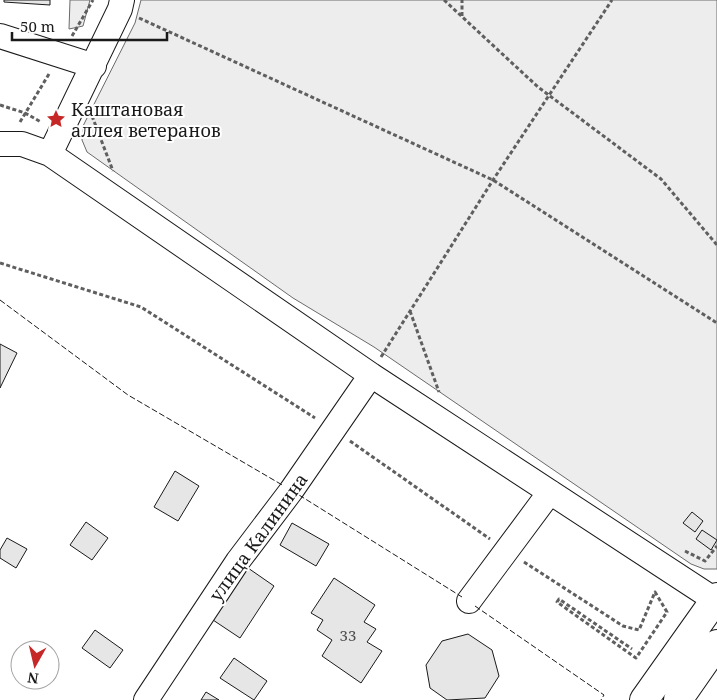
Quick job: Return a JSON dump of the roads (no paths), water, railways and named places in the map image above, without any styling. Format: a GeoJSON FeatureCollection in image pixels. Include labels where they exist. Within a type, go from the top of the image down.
{"type":"FeatureCollection","features":[{"type":"Feature","properties":{"kind":"main road"},"geometry":{"type":"LineString","coordinates":[[644,700],[716,598]]}},
{"type":"Feature","properties":{"kind":"main road"},"geometry":{"type":"LineString","coordinates":[[678,700],[717,644]]}},
{"type":"Feature","properties":{"kind":"street"},"geometry":{"type":"LineString","coordinates":[[50,154],[94,66],[115,3]]}},
{"type":"Feature","properties":{"kind":"street"},"geometry":{"type":"LineString","coordinates":[[0,36],[94,66]]}},
{"type":"Feature","properties":{"kind":"street"},"geometry":{"type":"LineString","coordinates":[[0,144],[22,144],[50,154],[371,375],[716,598]]}},
{"type":"Feature","properties":{"kind":"street","name":"улица Калинина"},"geometry":{"type":"LineString","coordinates":[[146,700],[238,561],[334,430],[371,375]]}},
{"type":"Feature","properties":{"kind":"street"},"geometry":{"type":"LineString","coordinates":[[468,602],[550,492]]}},
{"type":"Feature","properties":{"kind":"place","name":"Каштановая аллея ветеранов"},"geometry":{"type":"Point","coordinates":[56,119]}}]}
